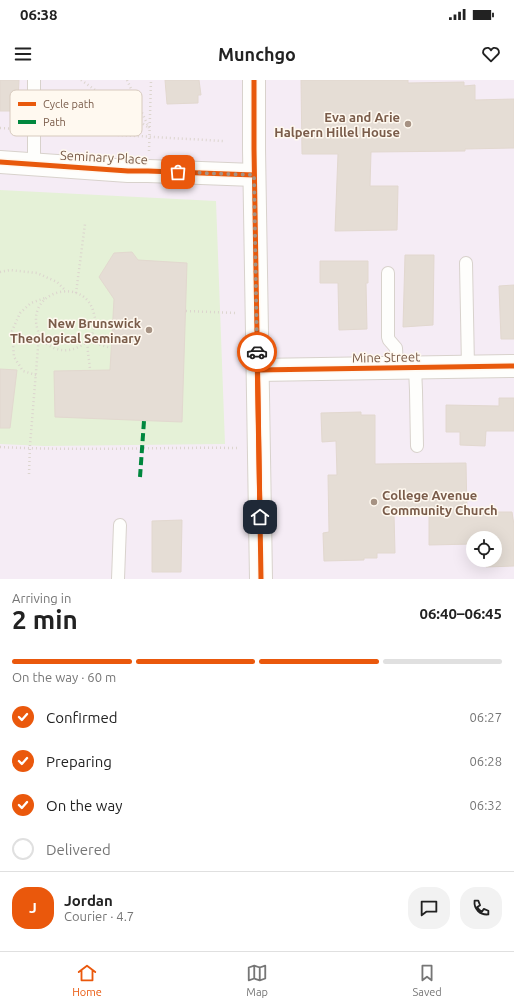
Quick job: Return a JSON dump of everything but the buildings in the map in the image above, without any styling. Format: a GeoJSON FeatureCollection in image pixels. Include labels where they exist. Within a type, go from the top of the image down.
{"type":"FeatureCollection","features":[{"type":"Feature","properties":{"kind":"street"},"geometry":{"type":"LineString","coordinates":[[254,80],[254,175],[261,579]]}},
{"type":"Feature","properties":{"kind":"street","name":"Seminary Place"},"geometry":{"type":"LineString","coordinates":[[0,162],[128,171],[148,170],[254,175]]}},
{"type":"Feature","properties":{"kind":"street","name":"Mine Street"},"geometry":{"type":"LineString","coordinates":[[258,370],[514,366]]}},
{"type":"Feature","properties":{"kind":"lane"},"geometry":{"type":"LineString","coordinates":[[34,136],[34,164]]}},
{"type":"Feature","properties":{"kind":"lane"},"geometry":{"type":"LineString","coordinates":[[466,263],[468,367]]}},
{"type":"Feature","properties":{"kind":"lane"},"geometry":{"type":"LineString","coordinates":[[388,273],[388,337],[396,348],[416,391],[417,446]]}},
{"type":"Feature","properties":{"kind":"lane"},"geometry":{"type":"LineString","coordinates":[[118,579],[120,525]]}},
{"type":"Feature","properties":{"kind":"path"},"geometry":{"type":"LineString","coordinates":[[81,80],[95,90]]}},
{"type":"Feature","properties":{"kind":"path"},"geometry":{"type":"LineString","coordinates":[[127,80],[131,90]]}},
{"type":"Feature","properties":{"kind":"path"},"geometry":{"type":"LineString","coordinates":[[148,170],[151,80]]}},
{"type":"Feature","properties":{"kind":"path"},"geometry":{"type":"LineString","coordinates":[[142,113],[149,129]]}},
{"type":"Feature","properties":{"kind":"path"},"geometry":{"type":"LineString","coordinates":[[142,124],[149,129]]}},
{"type":"Feature","properties":{"kind":"path"},"geometry":{"type":"LineString","coordinates":[[0,128],[10,129]]}},
{"type":"Feature","properties":{"kind":"path"},"geometry":{"type":"LineString","coordinates":[[142,136],[223,140]]}},
{"type":"Feature","properties":{"kind":"path"},"geometry":{"type":"LineString","coordinates":[[76,293],[85,224]]}},
{"type":"Feature","properties":{"kind":"path"},"geometry":{"type":"LineString","coordinates":[[0,272],[10,270],[37,273],[57,282],[66,291]]}},
{"type":"Feature","properties":{"kind":"path"},"geometry":{"type":"LineString","coordinates":[[36,375],[23,371],[14,357],[12,331],[20,313],[31,303],[56,292],[66,291],[76,293],[91,305],[95,323],[93,333],[88,341],[80,347],[71,350],[52,348],[39,335]]}},
{"type":"Feature","properties":{"kind":"path"},"geometry":{"type":"LineString","coordinates":[[29,474],[39,335],[36,325],[36,314],[40,305],[47,297]]}},
{"type":"Feature","properties":{"kind":"path"},"geometry":{"type":"LineString","coordinates":[[186,311],[257,313]]}},
{"type":"Feature","properties":{"kind":"path"},"geometry":{"type":"LineString","coordinates":[[88,341],[111,348]]}},
{"type":"Feature","properties":{"kind":"path"},"geometry":{"type":"LineString","coordinates":[[88,341],[90,370]]}},
{"type":"Feature","properties":{"kind":"path"},"geometry":{"type":"LineString","coordinates":[[0,447],[30,449],[239,448]]}},
{"type":"Feature","properties":{"kind":"shaded area"},"geometry":{"type":"Polygon","coordinates":[[[0,80],[514,80],[514,579],[0,579],[0,80]]]}},
{"type":"Feature","properties":{"kind":"green space"},"geometry":{"type":"Polygon","coordinates":[[[0,190],[216,201],[225,444],[44,446],[0,444],[0,190]]]}},
{"type":"Feature","properties":{"kind":"marked path"},"geometry":{"type":"LineString","coordinates":[[140,477],[144,421]]}},
{"type":"Feature","properties":{"kind":"cycle path"},"geometry":{"type":"LineString","coordinates":[[254,80],[261,579]]}},
{"type":"Feature","properties":{"kind":"cycle path"},"geometry":{"type":"LineString","coordinates":[[0,162],[128,171],[254,175]]}},
{"type":"Feature","properties":{"kind":"cycle path"},"geometry":{"type":"LineString","coordinates":[[258,370],[514,366]]}},
{"type":"Feature","properties":{"kind":"way so far"},"geometry":{"type":"LineString","coordinates":[[178,172],[254,175],[257,352]]}},
{"type":"Feature","properties":{"kind":"place","name":"Eva and Arie Halpern Hillel House"},"geometry":{"type":"Point","coordinates":[408,124]}},
{"type":"Feature","properties":{"kind":"place","name":"New Brunswick Theological Seminary"},"geometry":{"type":"Point","coordinates":[149,330]}},
{"type":"Feature","properties":{"kind":"place","name":"College Avenue Community Church"},"geometry":{"type":"Point","coordinates":[374,502]}},
{"type":"Feature","properties":{"kind":"route"},"geometry":{"type":"LineString","coordinates":[[257,352],[260,517]]}}]}
